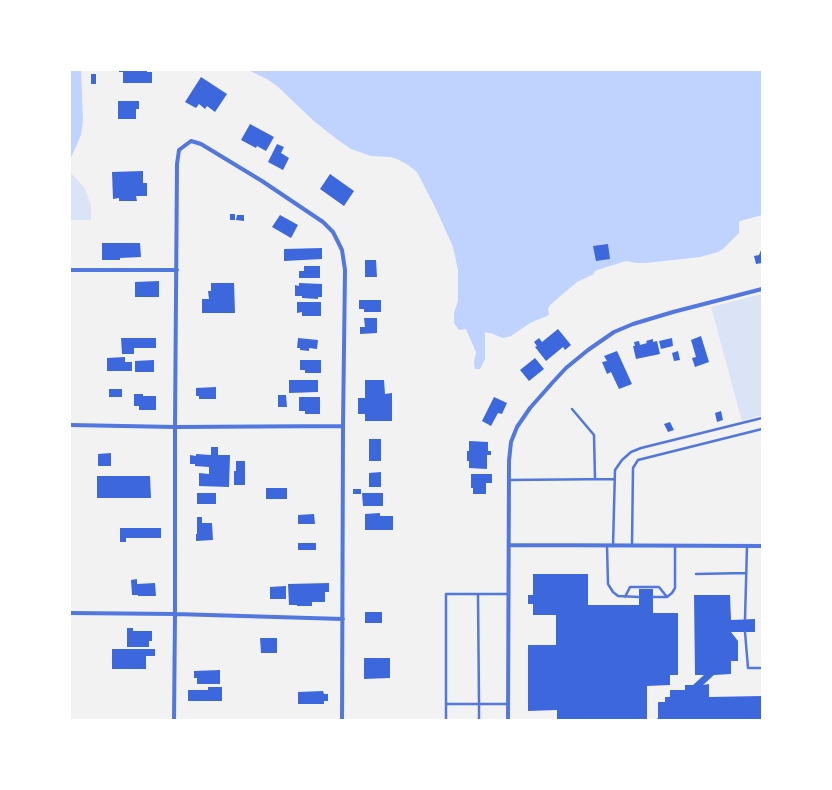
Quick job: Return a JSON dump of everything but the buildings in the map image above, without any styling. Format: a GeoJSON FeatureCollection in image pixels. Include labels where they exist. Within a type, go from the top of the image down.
{"type":"FeatureCollection","features":[{"type":"Feature","properties":{"kind":"street"},"geometry":{"type":"LineString","coordinates":[[174,720],[177,164],[179,150],[191,142],[201,144],[262,181],[323,222],[333,232],[342,250],[345,270],[342,720]]}},
{"type":"Feature","properties":{"kind":"street"},"geometry":{"type":"LineString","coordinates":[[70,270],[177,270]]}},
{"type":"Feature","properties":{"kind":"street"},"geometry":{"type":"LineString","coordinates":[[508,720],[509,480],[510,449],[512,438],[517,427],[545,391],[573,362],[609,335],[626,326],[762,289]]}},
{"type":"Feature","properties":{"kind":"street"},"geometry":{"type":"LineString","coordinates":[[70,425],[175,427],[343,426]]}},
{"type":"Feature","properties":{"kind":"street"},"geometry":{"type":"LineString","coordinates":[[509,545],[762,546]]}},
{"type":"Feature","properties":{"kind":"street"},"geometry":{"type":"LineString","coordinates":[[70,613],[175,614],[343,619]]}},
{"type":"Feature","properties":{"kind":"lane"},"geometry":{"type":"LineString","coordinates":[[572,409],[594,436],[595,479]]}},
{"type":"Feature","properties":{"kind":"lane"},"geometry":{"type":"LineString","coordinates":[[613,546],[615,470],[622,460],[631,452],[641,448],[762,418]]}},
{"type":"Feature","properties":{"kind":"lane"},"geometry":{"type":"LineString","coordinates":[[632,546],[633,468],[638,460],[762,429]]}},
{"type":"Feature","properties":{"kind":"lane"},"geometry":{"type":"LineString","coordinates":[[509,480],[614,479]]}},
{"type":"Feature","properties":{"kind":"lane"},"geometry":{"type":"LineString","coordinates":[[607,546],[608,584],[613,592],[618,596],[640,597]]}},
{"type":"Feature","properties":{"kind":"lane"},"geometry":{"type":"LineString","coordinates":[[653,597],[667,597],[675,588],[675,546]]}},
{"type":"Feature","properties":{"kind":"lane"},"geometry":{"type":"LineString","coordinates":[[745,620],[747,546]]}},
{"type":"Feature","properties":{"kind":"lane"},"geometry":{"type":"LineString","coordinates":[[696,574],[746,573]]}},
{"type":"Feature","properties":{"kind":"lane"},"geometry":{"type":"LineString","coordinates":[[625,597],[630,586],[659,587],[667,597]]}},
{"type":"Feature","properties":{"kind":"lane"},"geometry":{"type":"LineString","coordinates":[[446,720],[446,594],[509,594]]}},
{"type":"Feature","properties":{"kind":"lane"},"geometry":{"type":"LineString","coordinates":[[478,594],[479,720]]}},
{"type":"Feature","properties":{"kind":"lane"},"geometry":{"type":"LineString","coordinates":[[745,632],[748,668],[762,668]]}},
{"type":"Feature","properties":{"kind":"lane"},"geometry":{"type":"LineString","coordinates":[[446,704],[508,704]]}},
{"type":"Feature","properties":{"kind":"shaded area"},"geometry":{"type":"Polygon","coordinates":[[[70,172],[84,187],[91,205],[91,220],[70,220],[70,172]]]}},
{"type":"Feature","properties":{"kind":"shaded area"},"geometry":{"type":"Polygon","coordinates":[[[762,294],[762,415],[742,421],[711,307],[762,294]]]}},
{"type":"Feature","properties":{"kind":"water"},"geometry":{"type":"Polygon","coordinates":[[[70,70],[81,70],[83,120],[81,135],[70,160],[70,70]]]}},
{"type":"Feature","properties":{"kind":"water"},"geometry":{"type":"Polygon","coordinates":[[[248,70],[762,70],[762,215],[740,221],[739,233],[718,252],[700,257],[646,263],[626,261],[597,270],[594,274],[577,282],[550,305],[548,309],[549,315],[530,323],[511,336],[504,338],[485,332],[485,359],[480,369],[475,369],[474,362],[476,352],[466,329],[459,330],[454,323],[454,313],[458,301],[458,270],[453,247],[417,172],[397,159],[371,156],[351,149],[315,122],[277,86],[267,79],[248,70]]]}}]}
